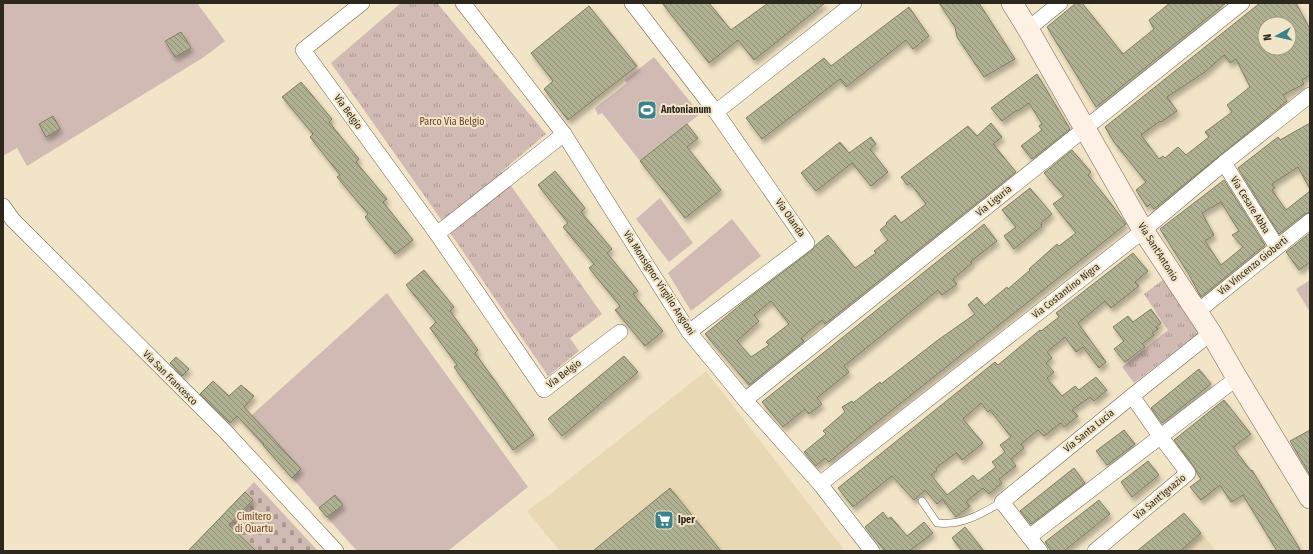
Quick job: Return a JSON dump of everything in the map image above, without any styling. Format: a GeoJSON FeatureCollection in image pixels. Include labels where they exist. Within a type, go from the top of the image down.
{"type":"FeatureCollection","features":[{"type":"Feature","properties":{"kind":"street","name":"Via Belgio"},"geometry":{"type":"LineString","coordinates":[[362,3],[303,50],[437,234],[544,390],[620,332]]}},
{"type":"Feature","properties":{"kind":"street","name":"Via Monsignor Virgilio Angioni"},"geometry":{"type":"LineString","coordinates":[[463,3],[564,134],[689,332],[745,400],[820,484],[872,551]]}},
{"type":"Feature","properties":{"kind":"street","name":"Via Olanda"},"geometry":{"type":"LineString","coordinates":[[632,3],[716,112],[807,243],[689,332]]}},
{"type":"Feature","properties":{"kind":"street"},"geometry":{"type":"LineString","coordinates":[[716,112],[854,3]]}},
{"type":"Feature","properties":{"kind":"street","name":"Via Sant'Antonio"},"geometry":{"type":"LineString","coordinates":[[1012,3],[1086,128],[1143,230],[1211,333],[1236,378],[1310,498]]}},
{"type":"Feature","properties":{"kind":"street"},"geometry":{"type":"LineString","coordinates":[[1028,29],[1060,3]]}},
{"type":"Feature","properties":{"kind":"street","name":"Via Liguria"},"geometry":{"type":"LineString","coordinates":[[745,400],[1242,3]]}},
{"type":"Feature","properties":{"kind":"street","name":"Via Costantino Nigra"},"geometry":{"type":"LineString","coordinates":[[820,484],[1143,230],[1310,94]]}},
{"type":"Feature","properties":{"kind":"street"},"geometry":{"type":"LineString","coordinates":[[437,234],[564,134]]}},
{"type":"Feature","properties":{"kind":"street","name":"Via Cesare Abba"},"geometry":{"type":"LineString","coordinates":[[1224,163],[1277,247]]}},
{"type":"Feature","properties":{"kind":"street","name":"Via San Francesco"},"geometry":{"type":"LineString","coordinates":[[3,206],[13,220],[226,432],[336,551]]}},
{"type":"Feature","properties":{"kind":"street","name":"Via Vincenzo Gioberti"},"geometry":{"type":"LineString","coordinates":[[1197,312],[1310,221]]}},
{"type":"Feature","properties":{"kind":"street","name":"Via Santa Lucia"},"geometry":{"type":"LineString","coordinates":[[1002,502],[1211,333]]}},
{"type":"Feature","properties":{"kind":"street"},"geometry":{"type":"LineString","coordinates":[[1029,536],[1236,378]]}},
{"type":"Feature","properties":{"kind":"street","name":"Via Sant'Ignazio"},"geometry":{"type":"LineString","coordinates":[[1095,551],[1188,473],[1132,396]]}},
{"type":"Feature","properties":{"kind":"street"},"geometry":{"type":"LineString","coordinates":[[1002,502],[1040,551]]}},
{"type":"Feature","properties":{"kind":"lane"},"geometry":{"type":"LineString","coordinates":[[922,501],[937,523],[949,524],[981,514],[1002,502]]}},
{"type":"Feature","properties":{"kind":"shaded area"},"geometry":{"type":"Polygon","coordinates":[[[706,371],[845,551],[560,551],[527,511],[706,371]]]}},
{"type":"Feature","properties":{"kind":"shaded area"},"geometry":{"type":"Polygon","coordinates":[[[1201,533],[1216,551],[1180,551],[1201,533]]]}},
{"type":"Feature","properties":{"kind":"green space"},"geometry":{"type":"Polygon","coordinates":[[[3,3],[197,3],[225,41],[204,57],[27,166],[17,148],[3,156],[3,3]]]}},
{"type":"Feature","properties":{"kind":"green space","name":"Parco Via Belgio"},"geometry":{"type":"Polygon","coordinates":[[[401,3],[437,3],[546,134],[501,172],[602,314],[570,338],[579,351],[548,376],[440,218],[331,63],[401,3]]]}},
{"type":"Feature","properties":{"kind":"green space","name":"Antonianum"},"geometry":{"type":"Polygon","coordinates":[[[654,57],[700,114],[640,161],[602,113],[598,115],[595,108],[627,83],[625,80],[654,57]]]}},
{"type":"Feature","properties":{"kind":"green space"},"geometry":{"type":"Polygon","coordinates":[[[660,198],[693,243],[669,262],[636,219],[660,198]]]}},
{"type":"Feature","properties":{"kind":"green space"},"geometry":{"type":"Polygon","coordinates":[[[732,219],[761,256],[691,311],[668,273],[732,219]]]}},
{"type":"Feature","properties":{"kind":"green space"},"geometry":{"type":"Polygon","coordinates":[[[1164,279],[1200,332],[1134,383],[1122,367],[1168,330],[1144,294],[1164,279]]]}},
{"type":"Feature","properties":{"kind":"green space"},"geometry":{"type":"Polygon","coordinates":[[[1310,280],[1310,312],[1296,289],[1310,280]]]}},
{"type":"Feature","properties":{"kind":"green space"},"geometry":{"type":"Polygon","coordinates":[[[387,293],[528,487],[448,551],[357,551],[243,423],[387,293]]]}},
{"type":"Feature","properties":{"kind":"green space","name":"Cimitero di Quartu"},"geometry":{"type":"Polygon","coordinates":[[[254,482],[318,551],[188,551],[254,482]]]}},
{"type":"Feature","properties":{"kind":"building"},"geometry":{"type":"Polygon","coordinates":[[[662,3],[709,3],[731,30],[768,3],[825,3],[754,60],[738,40],[709,63],[662,3]]]}},
{"type":"Feature","properties":{"kind":"building"},"geometry":{"type":"Polygon","coordinates":[[[939,3],[979,3],[1015,59],[984,77],[957,37],[955,27],[939,3]]]}},
{"type":"Feature","properties":{"kind":"building"},"geometry":{"type":"Polygon","coordinates":[[[1076,3],[1082,3],[1123,54],[1154,29],[1149,20],[1170,3],[1226,3],[1096,107],[1047,27],[1076,3]]]}},
{"type":"Feature","properties":{"kind":"building"},"geometry":{"type":"Polygon","coordinates":[[[1260,3],[1296,3],[1310,29],[1310,75],[1302,80],[1304,84],[1283,95],[1287,101],[1154,209],[1150,204],[1147,207],[1136,190],[1146,182],[1114,142],[1105,127],[1260,3]],[[1224,55],[1205,72],[1167,97],[1177,111],[1141,135],[1159,159],[1163,156],[1165,158],[1178,147],[1186,155],[1209,137],[1205,132],[1232,112],[1227,105],[1250,87],[1236,59],[1230,63],[1224,55]]]}},
{"type":"Feature","properties":{"kind":"building"},"geometry":{"type":"Polygon","coordinates":[[[589,6],[637,66],[568,120],[544,89],[553,81],[531,53],[589,6]]]}},
{"type":"Feature","properties":{"kind":"building"},"geometry":{"type":"Polygon","coordinates":[[[909,7],[929,36],[913,49],[906,40],[846,87],[840,79],[762,139],[746,118],[824,58],[831,66],[909,7]]]}},
{"type":"Feature","properties":{"kind":"building"},"geometry":{"type":"Polygon","coordinates":[[[181,32],[191,48],[175,57],[165,41],[181,32]]]}},
{"type":"Feature","properties":{"kind":"building"},"geometry":{"type":"Polygon","coordinates":[[[1037,74],[1070,129],[1032,159],[1021,146],[1042,130],[1039,126],[1042,124],[1029,103],[1002,121],[991,108],[1037,74]]]}},
{"type":"Feature","properties":{"kind":"building"},"geometry":{"type":"Polygon","coordinates":[[[301,82],[332,119],[329,122],[359,159],[356,162],[387,199],[383,202],[413,240],[395,254],[365,217],[368,214],[337,177],[340,175],[310,137],[313,134],[282,97],[301,82]]]}},
{"type":"Feature","properties":{"kind":"building"},"geometry":{"type":"Polygon","coordinates":[[[53,116],[60,129],[46,137],[39,124],[53,116]]]}},
{"type":"Feature","properties":{"kind":"building"},"geometry":{"type":"Polygon","coordinates":[[[991,123],[1002,137],[993,144],[1016,172],[825,324],[822,320],[801,338],[804,341],[749,385],[705,334],[745,301],[812,250],[828,235],[855,268],[876,253],[874,251],[888,240],[880,230],[887,224],[886,223],[895,215],[901,223],[926,204],[910,183],[907,185],[901,177],[968,126],[977,136],[991,123]],[[771,301],[754,315],[759,321],[737,341],[751,357],[769,345],[766,342],[789,324],[771,301]]]}},
{"type":"Feature","properties":{"kind":"building"},"geometry":{"type":"Polygon","coordinates":[[[1310,123],[1310,189],[1298,167],[1272,184],[1275,188],[1272,190],[1286,210],[1310,191],[1310,212],[1304,214],[1279,234],[1238,168],[1278,137],[1280,140],[1310,123]]]}},
{"type":"Feature","properties":{"kind":"building"},"geometry":{"type":"Polygon","coordinates":[[[687,124],[698,138],[687,147],[721,190],[685,218],[640,161],[687,124]]]}},
{"type":"Feature","properties":{"kind":"building"},"geometry":{"type":"Polygon","coordinates":[[[871,137],[876,144],[870,149],[888,172],[871,186],[852,163],[816,191],[801,173],[840,142],[849,153],[871,137]]]}},
{"type":"Feature","properties":{"kind":"building"},"geometry":{"type":"Polygon","coordinates":[[[1072,150],[1091,172],[1088,175],[1126,224],[862,434],[829,462],[825,458],[816,466],[804,452],[826,434],[823,431],[845,412],[842,407],[852,401],[853,403],[880,382],[881,384],[938,340],[975,314],[968,305],[977,297],[984,306],[1007,287],[1008,289],[1057,244],[1059,246],[1076,233],[1053,204],[1064,196],[1044,173],[1072,150]]]}},
{"type":"Feature","properties":{"kind":"building"},"geometry":{"type":"Polygon","coordinates":[[[555,171],[585,208],[581,212],[612,249],[607,253],[638,291],[633,294],[663,331],[645,346],[615,310],[620,306],[589,268],[594,264],[563,227],[568,223],[538,185],[555,171]]]}},
{"type":"Feature","properties":{"kind":"building"},"geometry":{"type":"Polygon","coordinates":[[[1224,180],[1265,245],[1201,297],[1188,273],[1160,229],[1224,180]],[[1221,202],[1202,213],[1214,235],[1205,241],[1221,265],[1243,247],[1232,235],[1239,231],[1221,202]]]}},
{"type":"Feature","properties":{"kind":"building"},"geometry":{"type":"Polygon","coordinates":[[[1030,188],[1052,214],[1041,223],[1042,226],[1014,249],[1004,236],[1016,227],[1002,210],[1030,188]]]}},
{"type":"Feature","properties":{"kind":"building"},"geometry":{"type":"Polygon","coordinates":[[[984,224],[997,241],[971,261],[972,263],[953,279],[957,284],[942,295],[938,290],[844,366],[849,372],[817,398],[822,404],[809,414],[805,409],[783,427],[762,402],[984,224]]]}},
{"type":"Feature","properties":{"kind":"building"},"geometry":{"type":"Polygon","coordinates":[[[1310,233],[1310,262],[1299,270],[1286,252],[1310,233]]]}},
{"type":"Feature","properties":{"kind":"building"},"geometry":{"type":"Polygon","coordinates":[[[1133,253],[1148,271],[1135,282],[1139,286],[1111,308],[1105,301],[1078,323],[1106,362],[1099,368],[1083,347],[1076,352],[1065,337],[1047,352],[1052,358],[1046,363],[1054,372],[1047,378],[1062,396],[1075,386],[1079,390],[1096,377],[1107,390],[1094,401],[1090,397],[1072,410],[1078,416],[1064,427],[1061,423],[1044,436],[1038,430],[1021,444],[1024,448],[1011,459],[1016,466],[999,479],[1002,483],[989,494],[983,488],[966,502],[970,506],[956,517],[942,499],[937,504],[925,490],[914,500],[892,476],[853,507],[838,488],[995,362],[998,365],[1040,330],[1041,331],[1059,317],[1056,313],[1133,253]],[[981,403],[963,419],[983,443],[962,460],[956,453],[936,468],[937,470],[931,475],[947,495],[973,475],[978,481],[996,467],[992,462],[1005,452],[1000,445],[1011,437],[990,410],[988,412],[981,403]]]}},
{"type":"Feature","properties":{"kind":"building"},"geometry":{"type":"Polygon","coordinates":[[[424,270],[454,307],[450,311],[478,350],[475,353],[534,435],[513,450],[454,367],[457,365],[430,328],[436,322],[406,285],[424,270]]]}},
{"type":"Feature","properties":{"kind":"building"},"geometry":{"type":"Polygon","coordinates":[[[1151,309],[1161,323],[1156,327],[1158,329],[1152,333],[1154,335],[1142,344],[1145,347],[1125,362],[1114,349],[1124,341],[1113,327],[1128,316],[1133,322],[1151,309]]]}},
{"type":"Feature","properties":{"kind":"building"},"geometry":{"type":"Polygon","coordinates":[[[624,356],[638,372],[562,436],[548,419],[624,356]]]}},
{"type":"Feature","properties":{"kind":"building"},"geometry":{"type":"Polygon","coordinates":[[[176,357],[189,369],[182,376],[170,363],[176,357]]]}},
{"type":"Feature","properties":{"kind":"building"},"geometry":{"type":"Polygon","coordinates":[[[1199,369],[1211,384],[1162,423],[1151,408],[1199,369]]]}},
{"type":"Feature","properties":{"kind":"building"},"geometry":{"type":"Polygon","coordinates":[[[213,381],[229,396],[241,385],[254,396],[244,407],[301,469],[292,478],[263,445],[264,444],[237,416],[230,423],[200,394],[213,381]]]}},
{"type":"Feature","properties":{"kind":"building"},"geometry":{"type":"Polygon","coordinates":[[[1224,400],[1251,434],[1233,447],[1251,471],[1252,470],[1301,551],[1277,551],[1243,495],[1231,502],[1220,485],[1201,500],[1190,487],[1201,479],[1195,468],[1174,440],[1224,400]]]}},
{"type":"Feature","properties":{"kind":"building"},"geometry":{"type":"Polygon","coordinates":[[[1124,430],[1135,444],[1107,465],[1096,451],[1124,430]]]}},
{"type":"Feature","properties":{"kind":"building"},"geometry":{"type":"Polygon","coordinates":[[[1310,430],[1310,475],[1290,441],[1310,430]]]}},
{"type":"Feature","properties":{"kind":"building"},"geometry":{"type":"Polygon","coordinates":[[[1148,461],[1159,475],[1132,497],[1121,482],[1148,461]]]}},
{"type":"Feature","properties":{"kind":"building"},"geometry":{"type":"Polygon","coordinates":[[[1074,468],[1085,483],[1031,524],[1020,511],[1074,468]]]}},
{"type":"Feature","properties":{"kind":"building","name":"Iper"},"geometry":{"type":"Polygon","coordinates":[[[670,488],[721,551],[593,551],[670,488]]]}},
{"type":"Feature","properties":{"kind":"building"},"geometry":{"type":"Polygon","coordinates":[[[245,492],[253,500],[229,525],[256,551],[188,551],[245,492]]]}},
{"type":"Feature","properties":{"kind":"building"},"geometry":{"type":"Polygon","coordinates":[[[335,495],[343,505],[327,517],[319,508],[335,495]]]}},
{"type":"Feature","properties":{"kind":"building"},"geometry":{"type":"Polygon","coordinates":[[[1099,500],[1110,514],[1064,551],[1051,551],[1045,542],[1099,500]]]}},
{"type":"Feature","properties":{"kind":"building"},"geometry":{"type":"Polygon","coordinates":[[[883,512],[888,519],[891,517],[907,536],[924,522],[933,533],[909,551],[885,551],[865,527],[883,512]]]}},
{"type":"Feature","properties":{"kind":"building"},"geometry":{"type":"Polygon","coordinates":[[[1184,513],[1201,533],[1180,551],[1137,551],[1184,513]]]}},
{"type":"Feature","properties":{"kind":"building"},"geometry":{"type":"Polygon","coordinates":[[[965,527],[984,551],[962,551],[952,538],[965,527]]]}},
{"type":"Feature","properties":{"kind":"place","name":"Antonianum"},"geometry":{"type":"Point","coordinates":[647,110]}},
{"type":"Feature","properties":{"kind":"place","name":"Iper"},"geometry":{"type":"Point","coordinates":[664,520]}}]}
